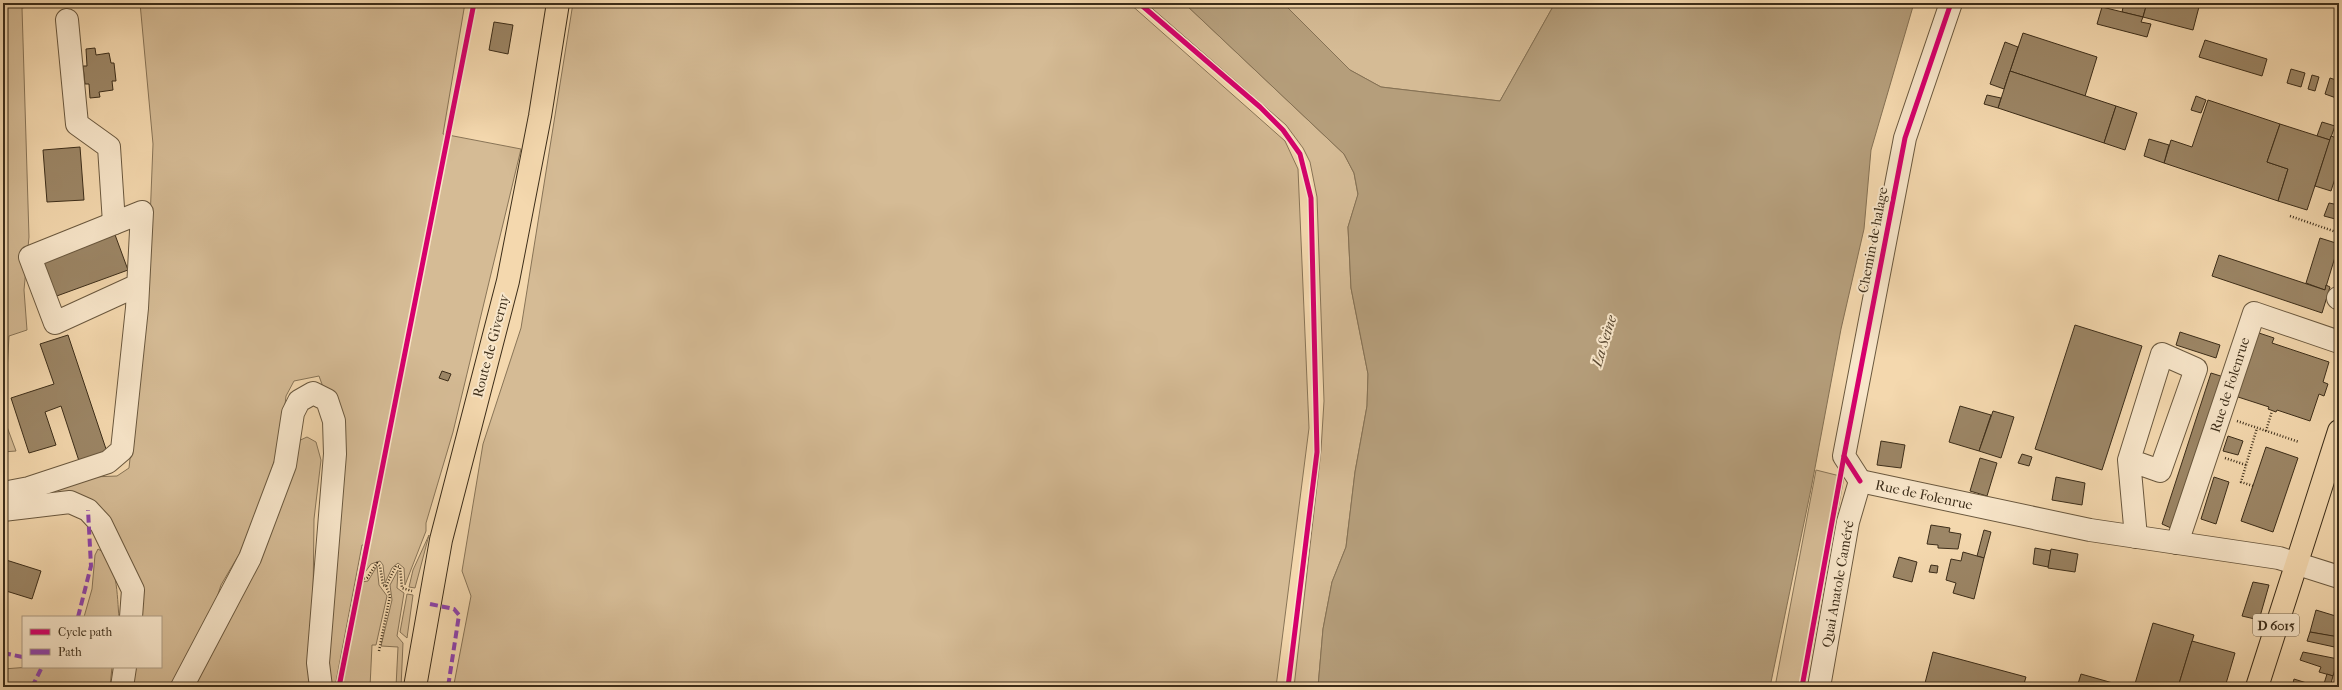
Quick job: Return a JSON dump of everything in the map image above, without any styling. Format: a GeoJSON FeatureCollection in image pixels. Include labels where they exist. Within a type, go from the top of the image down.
{"type":"FeatureCollection","features":[{"type":"Feature","properties":{"kind":"main road","name":"Route de Giverny"},"geometry":{"type":"LineString","coordinates":[[415,687],[440,540],[508,281],[540,116],[558,3]]}},
{"type":"Feature","properties":{"kind":"main road","name":"D 6015"},"geometry":{"type":"LineString","coordinates":[[2272,687],[2339,431]]}},
{"type":"Feature","properties":{"kind":"main road","name":"D 6015"},"geometry":{"type":"LineString","coordinates":[[2257,687],[2303,566],[2339,479]]}},
{"type":"Feature","properties":{"kind":"street","name":"Chemin de halage"},"geometry":{"type":"LineString","coordinates":[[1860,481],[1844,456],[1905,138],[1950,3]]}},
{"type":"Feature","properties":{"kind":"street"},"geometry":{"type":"LineString","coordinates":[[67,20],[77,124],[110,147],[114,223]]}},
{"type":"Feature","properties":{"kind":"street"},"geometry":{"type":"LineString","coordinates":[[3,493],[29,488],[108,462],[122,450],[138,285],[142,212],[30,257],[55,323],[138,285]]}},
{"type":"Feature","properties":{"kind":"street","name":"Rue de Folenrue"},"geometry":{"type":"LineString","coordinates":[[2177,543],[2254,313],[2339,342]]}},
{"type":"Feature","properties":{"kind":"street"},"geometry":{"type":"LineString","coordinates":[[2129,460],[2160,472],[2196,369],[2162,354],[2129,460],[2136,537]]}},
{"type":"Feature","properties":{"kind":"street"},"geometry":{"type":"LineString","coordinates":[[182,687],[250,558],[286,465],[294,413],[299,401],[314,393],[327,400],[334,421],[335,454],[318,663],[321,687]]}},
{"type":"Feature","properties":{"kind":"street","name":"Rue de Folenrue"},"geometry":{"type":"LineString","coordinates":[[1860,481],[2090,530],[2279,558],[2339,577]]}},
{"type":"Feature","properties":{"kind":"street","name":"Quai Anatole Caméré"},"geometry":{"type":"LineString","coordinates":[[1819,687],[1848,522],[1860,481]]}},
{"type":"Feature","properties":{"kind":"street"},"geometry":{"type":"LineString","coordinates":[[3,510],[70,502],[88,510],[101,524],[132,590],[131,616]]}},
{"type":"Feature","properties":{"kind":"street"},"geometry":{"type":"LineString","coordinates":[[122,687],[125,668]]}},
{"type":"Feature","properties":{"kind":"path"},"geometry":{"type":"LineString","coordinates":[[2290,216],[2339,233]]}},
{"type":"Feature","properties":{"kind":"path"},"geometry":{"type":"LineString","coordinates":[[2266,431],[2272,411]]}},
{"type":"Feature","properties":{"kind":"path"},"geometry":{"type":"LineString","coordinates":[[2219,416],[2299,442]]}},
{"type":"Feature","properties":{"kind":"path"},"geometry":{"type":"LineString","coordinates":[[2253,486],[2241,482],[2257,428]]}},
{"type":"Feature","properties":{"kind":"path"},"geometry":{"type":"LineString","coordinates":[[361,579],[367,578],[377,563],[380,566],[383,584],[386,586],[390,596],[379,651]]}},
{"type":"Feature","properties":{"kind":"path"},"geometry":{"type":"LineString","coordinates":[[386,586],[396,566],[400,567],[402,588],[429,595],[430,604]]}},
{"type":"Feature","properties":{"kind":"shaded area"},"geometry":{"type":"Polygon","coordinates":[[[3,3],[48,3],[22,8],[29,237],[24,290],[27,330],[9,336],[7,371],[3,380],[3,3]]]}},
{"type":"Feature","properties":{"kind":"shaded area"},"geometry":{"type":"Polygon","coordinates":[[[140,3],[465,3],[443,134],[521,149],[453,432],[426,523],[426,531],[405,585],[404,568],[398,563],[392,568],[385,583],[383,565],[380,561],[371,564],[363,575],[369,546],[362,545],[335,687],[321,687],[339,431],[319,376],[294,381],[286,396],[281,440],[266,487],[241,551],[221,585],[211,616],[173,687],[125,687],[128,668],[162,668],[162,616],[134,616],[95,511],[16,497],[92,477],[117,476],[129,468],[147,297],[153,144],[140,3]]]}},
{"type":"Feature","properties":{"kind":"shaded area"},"geometry":{"type":"Polygon","coordinates":[[[573,3],[1129,3],[1285,141],[1298,169],[1309,428],[1276,687],[470,687],[454,684],[471,596],[462,571],[483,444],[521,328],[573,3]]]}},
{"type":"Feature","properties":{"kind":"shaded area"},"geometry":{"type":"Polygon","coordinates":[[[1146,3],[1184,3],[1344,154],[1354,173],[1358,195],[1348,227],[1351,288],[1368,374],[1367,406],[1355,472],[1346,547],[1332,582],[1323,629],[1318,687],[1294,687],[1321,450],[1324,401],[1317,197],[1310,162],[1303,148],[1286,125],[1146,3]]]}},
{"type":"Feature","properties":{"kind":"shaded area"},"geometry":{"type":"Polygon","coordinates":[[[1283,3],[1555,3],[1500,101],[1381,87],[1350,70],[1283,3]]]}},
{"type":"Feature","properties":{"kind":"shaded area"},"geometry":{"type":"Polygon","coordinates":[[[3,416],[16,451],[3,452],[3,416]]]}},
{"type":"Feature","properties":{"kind":"shaded area"},"geometry":{"type":"Polygon","coordinates":[[[307,437],[316,442],[321,460],[314,519],[312,687],[187,687],[294,443],[307,437]]]}},
{"type":"Feature","properties":{"kind":"shaded area"},"geometry":{"type":"Polygon","coordinates":[[[1816,470],[1844,477],[1805,687],[1775,687],[1816,470]]]}},
{"type":"Feature","properties":{"kind":"shaded area"},"geometry":{"type":"Polygon","coordinates":[[[429,535],[415,588],[409,587],[413,570],[429,535]]]}},
{"type":"Feature","properties":{"kind":"shaded area"},"geometry":{"type":"Polygon","coordinates":[[[98,549],[105,554],[113,569],[117,590],[119,616],[84,616],[92,589],[95,555],[98,549]]]}},
{"type":"Feature","properties":{"kind":"shaded area"},"geometry":{"type":"Polygon","coordinates":[[[377,566],[379,585],[387,596],[376,645],[372,645],[370,687],[341,687],[362,582],[368,581],[377,566]]]}},
{"type":"Feature","properties":{"kind":"shaded area"},"geometry":{"type":"Polygon","coordinates":[[[398,570],[397,588],[404,593],[397,636],[403,643],[401,687],[396,687],[398,647],[381,646],[392,600],[390,585],[398,570]]]}},
{"type":"Feature","properties":{"kind":"shaded area"},"geometry":{"type":"Polygon","coordinates":[[[407,594],[413,595],[407,638],[400,632],[407,594]]]}},
{"type":"Feature","properties":{"kind":"shaded area"},"geometry":{"type":"Polygon","coordinates":[[[22,668],[112,668],[110,687],[3,687],[3,669],[22,668]]]}},
{"type":"Feature","properties":{"kind":"water","name":"La Seine"},"geometry":{"type":"Polygon","coordinates":[[[1184,3],[1283,3],[1350,70],[1381,87],[1500,101],[1555,3],[1914,3],[1871,150],[1864,229],[1841,329],[1811,489],[1770,687],[1318,687],[1323,629],[1332,582],[1346,547],[1355,472],[1367,406],[1368,374],[1351,288],[1348,227],[1358,194],[1354,173],[1344,154],[1184,3]]]}},
{"type":"Feature","properties":{"kind":"building"},"geometry":{"type":"Polygon","coordinates":[[[2124,3],[2147,3],[2143,17],[2122,12],[2124,3]]]}},
{"type":"Feature","properties":{"kind":"building"},"geometry":{"type":"Polygon","coordinates":[[[2147,3],[2200,3],[2193,30],[2143,17],[2147,3]]]}},
{"type":"Feature","properties":{"kind":"building"},"geometry":{"type":"Polygon","coordinates":[[[2102,7],[2143,17],[2141,22],[2151,24],[2147,37],[2097,24],[2102,7]]]}},
{"type":"Feature","properties":{"kind":"building"},"geometry":{"type":"Polygon","coordinates":[[[494,22],[513,25],[508,54],[489,50],[494,22]]]}},
{"type":"Feature","properties":{"kind":"building"},"geometry":{"type":"Polygon","coordinates":[[[2023,33],[2097,57],[2085,96],[2010,71],[2023,33]]]}},
{"type":"Feature","properties":{"kind":"building"},"geometry":{"type":"Polygon","coordinates":[[[2205,40],[2267,59],[2262,76],[2199,57],[2205,40]]]}},
{"type":"Feature","properties":{"kind":"building"},"geometry":{"type":"Polygon","coordinates":[[[2005,42],[2018,47],[2004,89],[1990,84],[2005,42]]]}},
{"type":"Feature","properties":{"kind":"building"},"geometry":{"type":"Polygon","coordinates":[[[95,48],[96,55],[109,53],[111,63],[114,63],[116,81],[112,81],[113,90],[99,92],[100,97],[90,98],[89,84],[85,84],[83,66],[87,66],[86,49],[95,48]]]}},
{"type":"Feature","properties":{"kind":"building"},"geometry":{"type":"Polygon","coordinates":[[[2291,69],[2305,73],[2301,87],[2287,83],[2291,69]]]}},
{"type":"Feature","properties":{"kind":"building"},"geometry":{"type":"Polygon","coordinates":[[[2010,71],[2116,106],[2104,143],[1998,108],[2010,71]]]}},
{"type":"Feature","properties":{"kind":"building"},"geometry":{"type":"Polygon","coordinates":[[[2312,75],[2319,77],[2315,91],[2308,89],[2312,75]]]}},
{"type":"Feature","properties":{"kind":"building"},"geometry":{"type":"Polygon","coordinates":[[[2330,78],[2339,81],[2339,99],[2325,94],[2330,78]]]}},
{"type":"Feature","properties":{"kind":"building"},"geometry":{"type":"Polygon","coordinates":[[[1987,95],[2001,98],[1998,108],[1984,104],[1987,95]]]}},
{"type":"Feature","properties":{"kind":"building"},"geometry":{"type":"Polygon","coordinates":[[[2196,96],[2206,100],[2201,113],[2191,110],[2196,96]]]}},
{"type":"Feature","properties":{"kind":"building"},"geometry":{"type":"Polygon","coordinates":[[[2208,100],[2280,124],[2267,162],[2288,169],[2278,201],[2164,163],[2171,140],[2192,147],[2208,100]]]}},
{"type":"Feature","properties":{"kind":"building"},"geometry":{"type":"Polygon","coordinates":[[[2116,106],[2137,113],[2125,150],[2104,143],[2116,106]]]}},
{"type":"Feature","properties":{"kind":"building"},"geometry":{"type":"Polygon","coordinates":[[[2322,122],[2335,126],[2330,140],[2317,136],[2322,122]]]}},
{"type":"Feature","properties":{"kind":"building"},"geometry":{"type":"Polygon","coordinates":[[[2280,124],[2330,140],[2307,210],[2278,201],[2288,169],[2267,162],[2280,124]]]}},
{"type":"Feature","properties":{"kind":"building"},"geometry":{"type":"Polygon","coordinates":[[[2331,136],[2339,139],[2339,166],[2331,191],[2315,186],[2331,136]]]}},
{"type":"Feature","properties":{"kind":"building"},"geometry":{"type":"Polygon","coordinates":[[[2149,139],[2169,145],[2164,163],[2144,156],[2149,139]]]}},
{"type":"Feature","properties":{"kind":"building"},"geometry":{"type":"Polygon","coordinates":[[[80,147],[84,200],[47,202],[43,150],[80,147]]]}},
{"type":"Feature","properties":{"kind":"building"},"geometry":{"type":"Polygon","coordinates":[[[2329,203],[2339,205],[2339,220],[2324,216],[2329,203]]]}},
{"type":"Feature","properties":{"kind":"building"},"geometry":{"type":"Polygon","coordinates":[[[114,232],[128,270],[54,297],[40,259],[114,232]]]}},
{"type":"Feature","properties":{"kind":"building"},"geometry":{"type":"Polygon","coordinates":[[[2320,238],[2339,244],[2325,290],[2306,283],[2320,238]]]}},
{"type":"Feature","properties":{"kind":"building"},"geometry":{"type":"Polygon","coordinates":[[[2219,255],[2325,290],[2326,285],[2330,287],[2322,313],[2212,276],[2219,255]]]}},
{"type":"Feature","properties":{"kind":"building"},"geometry":{"type":"Polygon","coordinates":[[[2075,325],[2142,346],[2102,470],[2035,449],[2075,325]]]}},
{"type":"Feature","properties":{"kind":"building"},"geometry":{"type":"Polygon","coordinates":[[[2180,332],[2220,345],[2216,358],[2176,345],[2180,332]]]}},
{"type":"Feature","properties":{"kind":"building"},"geometry":{"type":"Polygon","coordinates":[[[2256,332],[2274,338],[2272,343],[2329,362],[2323,382],[2328,384],[2324,396],[2319,394],[2310,421],[2277,410],[2276,412],[2268,409],[2269,407],[2235,396],[2256,332]]]}},
{"type":"Feature","properties":{"kind":"building"},"geometry":{"type":"Polygon","coordinates":[[[68,335],[107,452],[79,461],[61,406],[45,412],[56,445],[29,453],[11,398],[54,384],[40,344],[68,335]]]}},
{"type":"Feature","properties":{"kind":"building"},"geometry":{"type":"Polygon","coordinates":[[[442,371],[451,374],[448,381],[439,378],[442,371]]]}},
{"type":"Feature","properties":{"kind":"building"},"geometry":{"type":"Polygon","coordinates":[[[2211,373],[2227,378],[2171,528],[2162,524],[2211,373]]]}},
{"type":"Feature","properties":{"kind":"building"},"geometry":{"type":"Polygon","coordinates":[[[1960,406],[1991,415],[1979,451],[1949,442],[1960,406]]]}},
{"type":"Feature","properties":{"kind":"building"},"geometry":{"type":"Polygon","coordinates":[[[1993,411],[2014,417],[2001,458],[1979,451],[1993,411]]]}},
{"type":"Feature","properties":{"kind":"building"},"geometry":{"type":"Polygon","coordinates":[[[2228,436],[2243,441],[2238,455],[2223,451],[2228,436]]]}},
{"type":"Feature","properties":{"kind":"building"},"geometry":{"type":"Polygon","coordinates":[[[1881,441],[1905,445],[1901,468],[1877,465],[1881,441]]]}},
{"type":"Feature","properties":{"kind":"building"},"geometry":{"type":"Polygon","coordinates":[[[2266,447],[2298,458],[2273,532],[2241,521],[2266,447]]]}},
{"type":"Feature","properties":{"kind":"building"},"geometry":{"type":"Polygon","coordinates":[[[2022,454],[2032,457],[2029,466],[2018,463],[2022,454]]]}},
{"type":"Feature","properties":{"kind":"building"},"geometry":{"type":"Polygon","coordinates":[[[1980,458],[1997,463],[1987,496],[1970,491],[1980,458]]]}},
{"type":"Feature","properties":{"kind":"building"},"geometry":{"type":"Polygon","coordinates":[[[2056,477],[2085,483],[2082,505],[2052,500],[2056,477]]]}},
{"type":"Feature","properties":{"kind":"building"},"geometry":{"type":"Polygon","coordinates":[[[2214,477],[2229,482],[2216,524],[2201,519],[2214,477]]]}},
{"type":"Feature","properties":{"kind":"building"},"geometry":{"type":"Polygon","coordinates":[[[1931,525],[1950,528],[1949,532],[1961,534],[1958,549],[1938,548],[1938,545],[1927,544],[1931,525]]]}},
{"type":"Feature","properties":{"kind":"building"},"geometry":{"type":"Polygon","coordinates":[[[1984,530],[1991,532],[1984,558],[1977,556],[1984,530]]]}},
{"type":"Feature","properties":{"kind":"building"},"geometry":{"type":"Polygon","coordinates":[[[2035,548],[2051,551],[2048,567],[2033,564],[2035,548]]]}},
{"type":"Feature","properties":{"kind":"building"},"geometry":{"type":"Polygon","coordinates":[[[2051,549],[2078,554],[2075,572],[2048,568],[2051,549]]]}},
{"type":"Feature","properties":{"kind":"building"},"geometry":{"type":"Polygon","coordinates":[[[1963,552],[1984,558],[1974,599],[1953,593],[1956,583],[1946,580],[1951,559],[1961,561],[1963,552]]]}},
{"type":"Feature","properties":{"kind":"building"},"geometry":{"type":"Polygon","coordinates":[[[1899,557],[1917,562],[1912,582],[1893,577],[1899,557]]]}},
{"type":"Feature","properties":{"kind":"building"},"geometry":{"type":"Polygon","coordinates":[[[3,559],[41,571],[32,599],[3,590],[3,559]]]}},
{"type":"Feature","properties":{"kind":"building"},"geometry":{"type":"Polygon","coordinates":[[[1931,565],[1938,566],[1937,573],[1929,572],[1931,565]]]}},
{"type":"Feature","properties":{"kind":"building"},"geometry":{"type":"Polygon","coordinates":[[[2253,582],[2269,585],[2259,620],[2242,616],[2253,582]]]}},
{"type":"Feature","properties":{"kind":"building"},"geometry":{"type":"Polygon","coordinates":[[[2316,610],[2339,617],[2337,637],[2310,632],[2316,610]]]}},
{"type":"Feature","properties":{"kind":"building"},"geometry":{"type":"Polygon","coordinates":[[[2153,623],[2194,635],[2178,687],[2134,687],[2153,623]]]}},
{"type":"Feature","properties":{"kind":"building"},"geometry":{"type":"Polygon","coordinates":[[[2310,632],[2339,637],[2339,648],[2307,641],[2310,632]]]}},
{"type":"Feature","properties":{"kind":"building"},"geometry":{"type":"Polygon","coordinates":[[[2192,641],[2235,653],[2225,687],[2178,687],[2192,641]]]}},
{"type":"Feature","properties":{"kind":"building"},"geometry":{"type":"Polygon","coordinates":[[[1933,652],[2026,677],[2023,687],[1924,687],[1933,652]]]}},
{"type":"Feature","properties":{"kind":"building"},"geometry":{"type":"Polygon","coordinates":[[[2303,652],[2338,659],[2333,676],[2319,672],[2321,667],[2300,660],[2303,652]]]}},
{"type":"Feature","properties":{"kind":"building"},"geometry":{"type":"Polygon","coordinates":[[[2081,674],[2127,687],[2077,687],[2081,674]]]}},
{"type":"Feature","properties":{"kind":"building"},"geometry":{"type":"Polygon","coordinates":[[[2327,674],[2333,676],[2330,687],[2323,687],[2327,674]]]}},
{"type":"Feature","properties":{"kind":"building"},"geometry":{"type":"Polygon","coordinates":[[[2294,679],[2313,685],[2312,687],[2292,687],[2294,679]]]}},
{"type":"Feature","properties":{"kind":"marked path"},"geometry":{"type":"LineString","coordinates":[[78,616],[91,566],[88,510]]}},
{"type":"Feature","properties":{"kind":"marked path"},"geometry":{"type":"LineString","coordinates":[[430,604],[454,609],[459,615],[448,687]]}},
{"type":"Feature","properties":{"kind":"marked path"},"geometry":{"type":"LineString","coordinates":[[3,653],[22,657]]}},
{"type":"Feature","properties":{"kind":"marked path"},"geometry":{"type":"LineString","coordinates":[[32,687],[42,668]]}},
{"type":"Feature","properties":{"kind":"cycle path"},"geometry":{"type":"LineString","coordinates":[[339,687],[474,3]]}},
{"type":"Feature","properties":{"kind":"cycle path"},"geometry":{"type":"LineString","coordinates":[[1139,3],[1260,107],[1283,130],[1300,154],[1311,198],[1317,452],[1288,687]]}},
{"type":"Feature","properties":{"kind":"cycle path"},"geometry":{"type":"LineString","coordinates":[[1860,481],[1844,456],[1905,138],[1951,3]]}},
{"type":"Feature","properties":{"kind":"cycle path"},"geometry":{"type":"LineString","coordinates":[[1802,687],[1844,456]]}}]}
